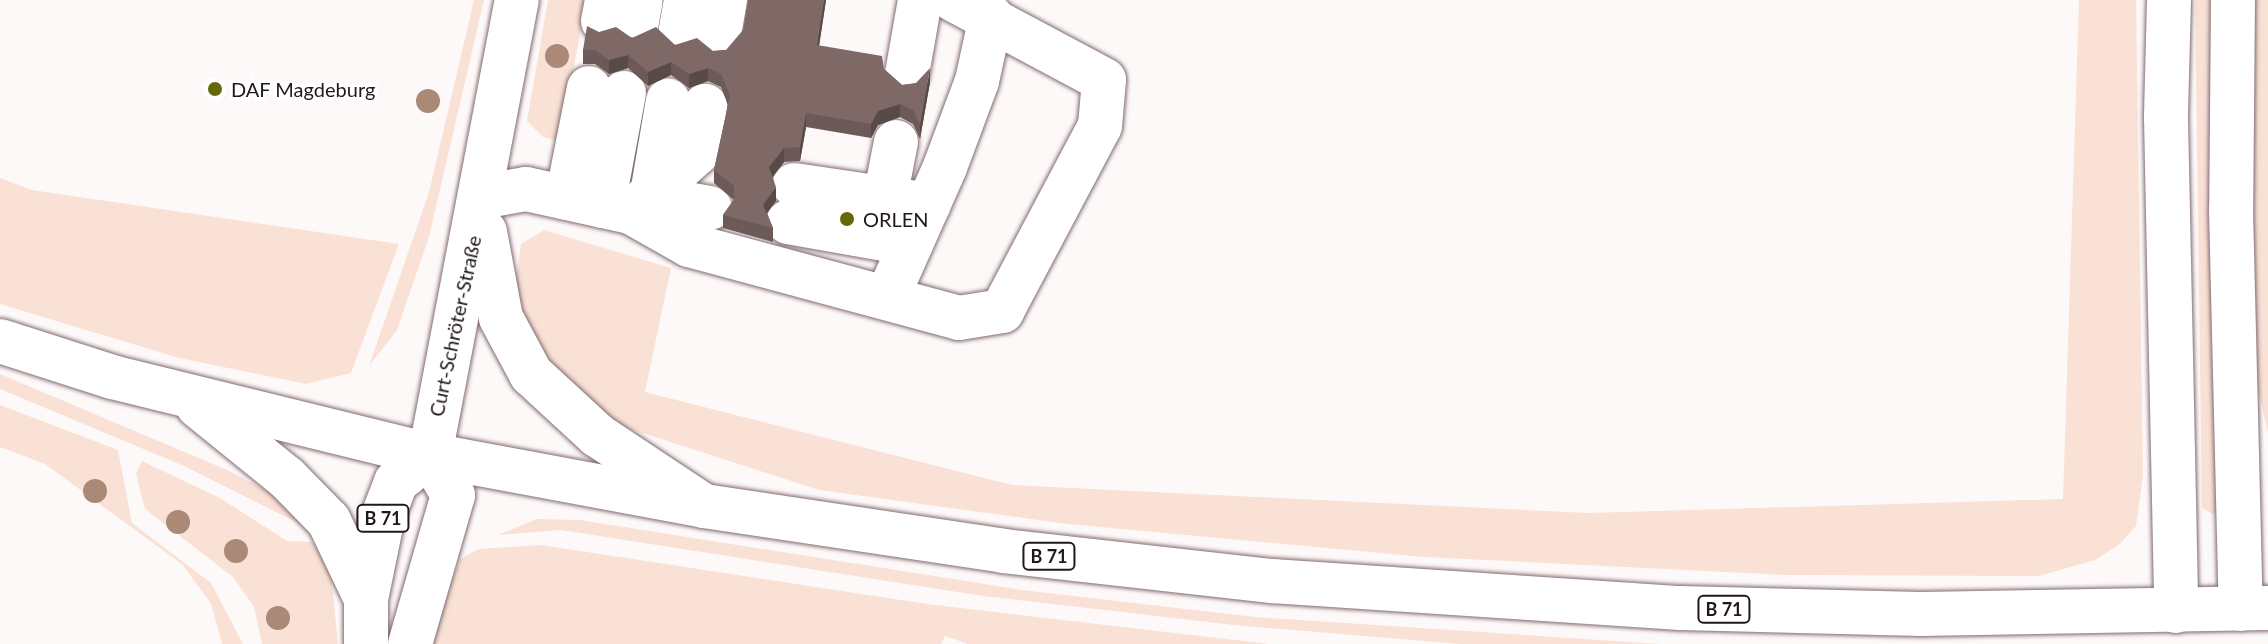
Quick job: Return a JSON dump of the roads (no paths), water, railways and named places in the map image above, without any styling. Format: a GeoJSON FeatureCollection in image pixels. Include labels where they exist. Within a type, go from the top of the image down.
{"type":"FeatureCollection","features":[{"type":"Feature","properties":{"kind":"main road","name":"Curt-Schröter-Straße"},"geometry":{"type":"LineString","coordinates":[[430,455],[517,0]]}},
{"type":"Feature","properties":{"kind":"main road"},"geometry":{"type":"LineString","coordinates":[[907,74],[920,0]]}},
{"type":"Feature","properties":{"kind":"main road"},"geometry":{"type":"LineString","coordinates":[[2169,0],[2166,118],[2176,611]]}},
{"type":"Feature","properties":{"kind":"main road"},"geometry":{"type":"LineString","coordinates":[[2233,0],[2236,439],[2254,608]]}},
{"type":"Feature","properties":{"kind":"main road"},"geometry":{"type":"LineString","coordinates":[[887,298],[929,205],[977,81],[972,8]]}},
{"type":"Feature","properties":{"kind":"main road"},"geometry":{"type":"LineString","coordinates":[[607,91],[651,194],[689,245],[959,318],[1002,311],[1100,126],[1104,80],[972,8]]}},
{"type":"Feature","properties":{"kind":"main road"},"geometry":{"type":"LineString","coordinates":[[651,194],[686,103]]}},
{"type":"Feature","properties":{"kind":"main road"},"geometry":{"type":"LineString","coordinates":[[885,198],[896,142]]}},
{"type":"Feature","properties":{"kind":"main road"},"geometry":{"type":"LineString","coordinates":[[481,197],[526,189],[651,194]]}},
{"type":"Feature","properties":{"kind":"main road","name":"Curt-Schröter-Straße"},"geometry":{"type":"LineString","coordinates":[[481,197],[501,318],[531,374],[597,435],[704,506]]}},
{"type":"Feature","properties":{"kind":"main road"},"geometry":{"type":"LineString","coordinates":[[911,244],[791,204],[885,198],[929,205]]}},
{"type":"Feature","properties":{"kind":"main road"},"geometry":{"type":"LineString","coordinates":[[0,341],[187,396],[430,455],[453,495],[410,644]]}},
{"type":"Feature","properties":{"kind":"main road"},"geometry":{"type":"LineString","coordinates":[[187,396],[322,513],[366,599]]}},
{"type":"Feature","properties":{"kind":"main road"},"geometry":{"type":"LineString","coordinates":[[2236,439],[2268,478]]}},
{"type":"Feature","properties":{"kind":"main road","name":"B 71"},"geometry":{"type":"LineString","coordinates":[[366,644],[366,599],[396,482],[430,455],[704,506],[1004,551],[1384,590],[1680,608],[1921,614],[2254,608]]}},
{"type":"Feature","properties":{"kind":"place","name":"DAF Magdeburg"},"geometry":{"type":"Point","coordinates":[215,89]}},
{"type":"Feature","properties":{"kind":"place","name":"ORLEN"},"geometry":{"type":"Point","coordinates":[847,219]}}]}
